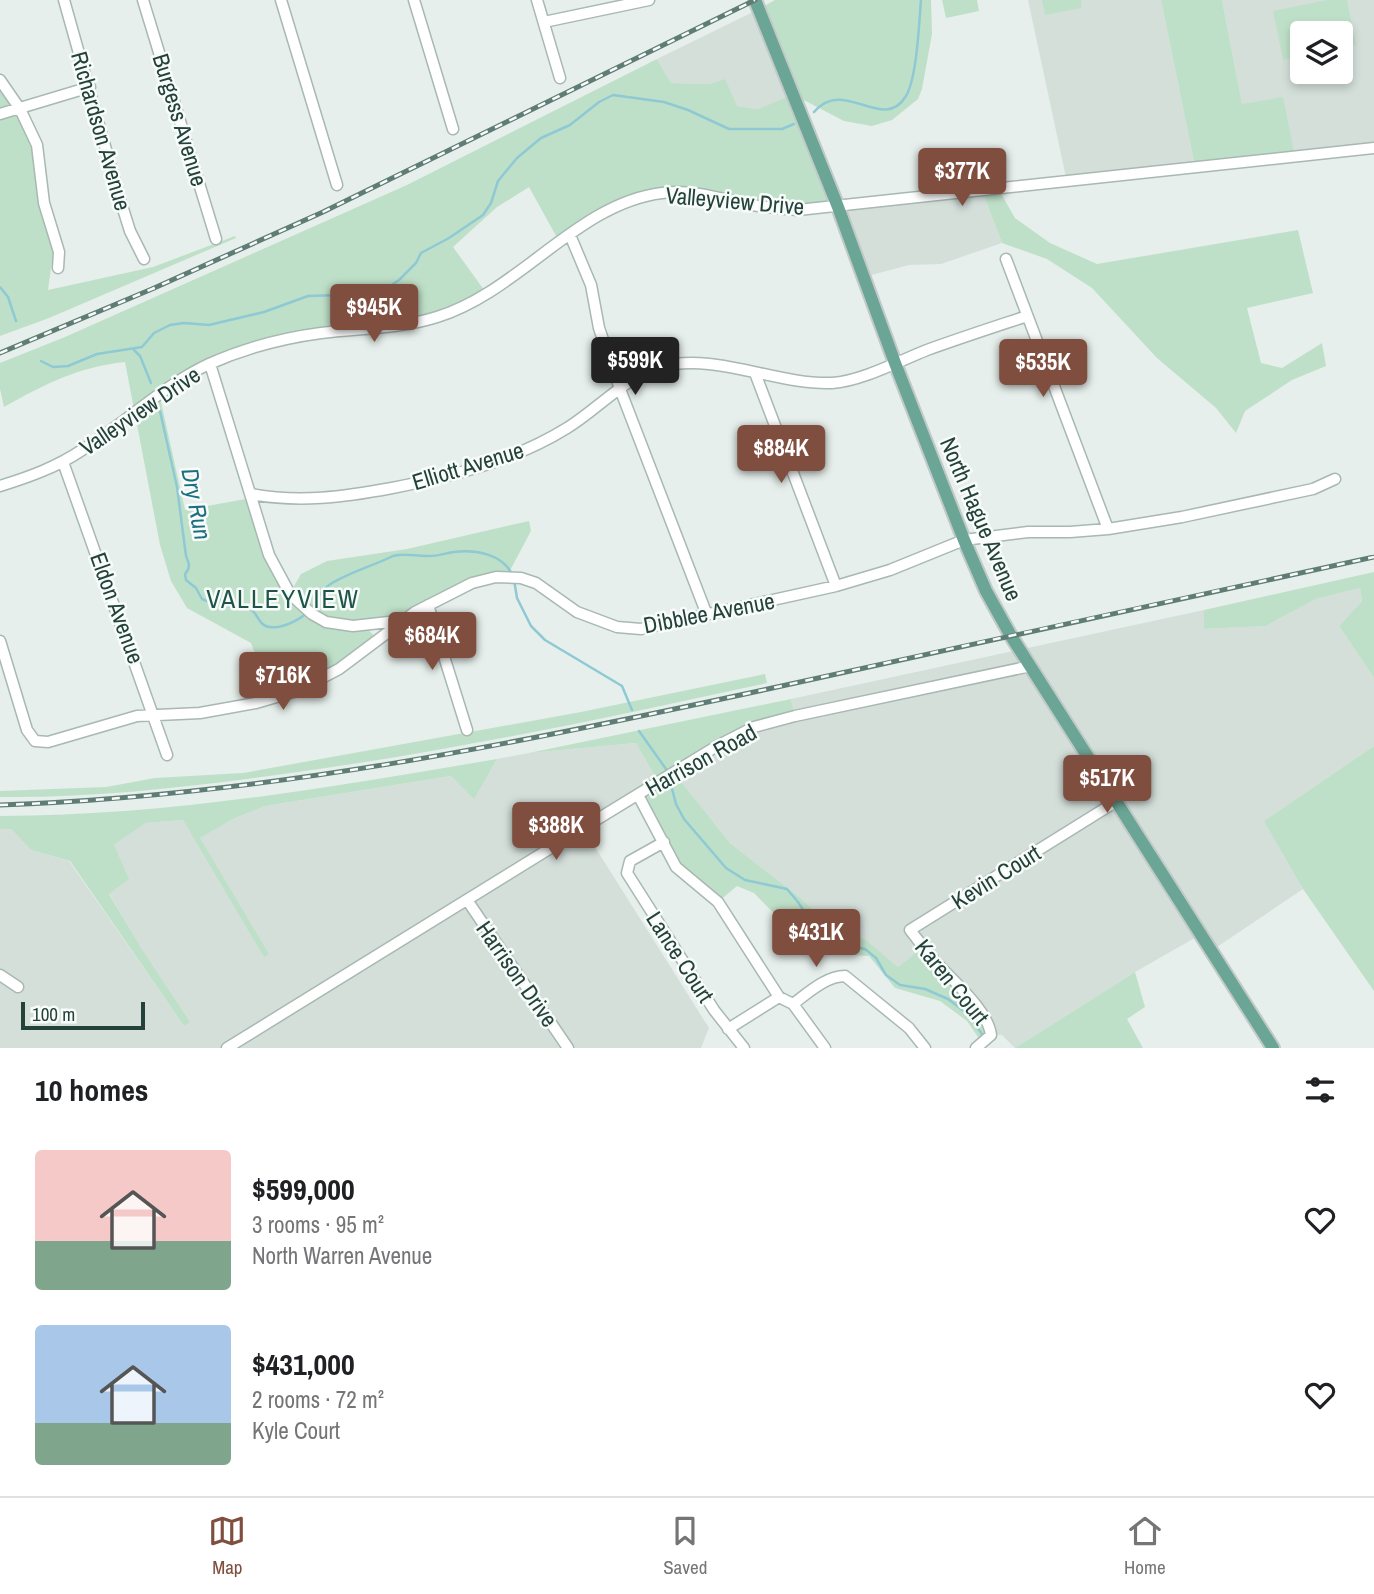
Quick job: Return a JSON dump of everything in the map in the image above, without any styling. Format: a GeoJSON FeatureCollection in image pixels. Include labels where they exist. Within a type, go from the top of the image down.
{"type":"FeatureCollection","features":[{"type":"Feature","properties":{"kind":"main road","name":"North Hague Avenue"},"geometry":{"type":"LineString","coordinates":[[755,0],[986,591],[1011,636],[1273,1048]]}},
{"type":"Feature","properties":{"kind":"street","name":"Richardson Avenue"},"geometry":{"type":"LineString","coordinates":[[64,0],[126,219],[144,259]]}},
{"type":"Feature","properties":{"kind":"street","name":"Burgess Avenue"},"geometry":{"type":"LineString","coordinates":[[143,0],[216,239]]}},
{"type":"Feature","properties":{"kind":"street"},"geometry":{"type":"LineString","coordinates":[[281,0],[337,186]]}},
{"type":"Feature","properties":{"kind":"street"},"geometry":{"type":"LineString","coordinates":[[414,0],[453,130]]}},
{"type":"Feature","properties":{"kind":"street"},"geometry":{"type":"LineString","coordinates":[[537,0],[560,78]]}},
{"type":"Feature","properties":{"kind":"street"},"geometry":{"type":"LineString","coordinates":[[544,22],[649,0]]}},
{"type":"Feature","properties":{"kind":"street"},"geometry":{"type":"LineString","coordinates":[[0,80],[20,109],[37,145],[44,203],[59,252],[58,268]]}},
{"type":"Feature","properties":{"kind":"street"},"geometry":{"type":"LineString","coordinates":[[1,113],[90,88]]}},
{"type":"Feature","properties":{"kind":"street","name":"Valleyview Drive"},"geometry":{"type":"LineString","coordinates":[[0,486],[34,475],[63,461],[100,438],[159,393],[210,364],[254,347],[288,339],[391,327],[452,312],[487,295],[570,235],[623,203],[643,196],[668,192],[691,193],[782,209],[838,207],[1374,148]]}},
{"type":"Feature","properties":{"kind":"street"},"geometry":{"type":"LineString","coordinates":[[570,235],[591,285],[599,328],[620,389],[707,615]]}},
{"type":"Feature","properties":{"kind":"street"},"geometry":{"type":"LineString","coordinates":[[1006,259],[1108,529]]}},
{"type":"Feature","properties":{"kind":"street","name":"Elliott Avenue"},"geometry":{"type":"LineString","coordinates":[[250,495],[284,500],[326,499],[406,485],[498,462],[568,427],[640,373],[656,367],[685,362],[831,383],[853,379],[958,338],[1027,316]]}},
{"type":"Feature","properties":{"kind":"street"},"geometry":{"type":"LineString","coordinates":[[210,364],[274,568],[290,594],[326,622],[338,625],[401,621]]}},
{"type":"Feature","properties":{"kind":"street"},"geometry":{"type":"LineString","coordinates":[[755,373],[836,586]]}},
{"type":"Feature","properties":{"kind":"street","name":"Eldon Avenue"},"geometry":{"type":"LineString","coordinates":[[63,461],[167,755]]}},
{"type":"Feature","properties":{"kind":"street","name":"Dibblee Avenue"},"geometry":{"type":"LineString","coordinates":[[0,641],[24,722],[35,741],[48,742],[137,716],[200,713],[246,705],[298,691],[338,669],[401,621],[472,583],[507,576],[521,578],[536,583],[577,612],[617,627],[641,629],[836,586],[890,569],[964,540],[1028,532],[1108,529],[1182,517],[1313,489],[1335,479]]}},
{"type":"Feature","properties":{"kind":"street"},"geometry":{"type":"LineString","coordinates":[[428,605],[467,730]]}},
{"type":"Feature","properties":{"kind":"street","name":"Harrison Road"},"geometry":{"type":"LineString","coordinates":[[227,1048],[718,746],[754,727],[1031,666]]}},
{"type":"Feature","properties":{"kind":"street"},"geometry":{"type":"LineString","coordinates":[[638,795],[676,867],[718,902],[779,997],[793,1004],[825,1048]]}},
{"type":"Feature","properties":{"kind":"street","name":"Kevin Court"},"geometry":{"type":"LineString","coordinates":[[910,930],[1117,802]]}},
{"type":"Feature","properties":{"kind":"street","name":"Lance Court"},"geometry":{"type":"LineString","coordinates":[[664,842],[630,861],[627,873],[728,1029],[744,1048]]}},
{"type":"Feature","properties":{"kind":"street","name":"Harrison Drive"},"geometry":{"type":"LineString","coordinates":[[467,901],[568,1048]]}},
{"type":"Feature","properties":{"kind":"street","name":"Karen Court"},"geometry":{"type":"LineString","coordinates":[[910,930],[990,1026],[991,1035],[978,1047]]}},
{"type":"Feature","properties":{"kind":"street"},"geometry":{"type":"LineString","coordinates":[[0,975],[18,988]]}},
{"type":"Feature","properties":{"kind":"street"},"geometry":{"type":"LineString","coordinates":[[793,1004],[834,977],[845,976],[909,1028],[925,1048]]}},
{"type":"Feature","properties":{"kind":"street"},"geometry":{"type":"LineString","coordinates":[[728,1029],[779,997]]}},
{"type":"Feature","properties":{"kind":"shaded area"},"geometry":{"type":"Polygon","coordinates":[[[1028,0],[1161,0],[1195,167],[1067,182],[1028,0]]]}},
{"type":"Feature","properties":{"kind":"shaded area"},"geometry":{"type":"Polygon","coordinates":[[[1222,0],[1374,0],[1374,148],[1295,157],[1242,105],[1222,0]]]}},
{"type":"Feature","properties":{"kind":"shaded area"},"geometry":{"type":"Polygon","coordinates":[[[759,9],[793,95],[758,109],[736,106],[710,84],[671,83],[657,59],[759,9]]]}},
{"type":"Feature","properties":{"kind":"shaded area"},"geometry":{"type":"Polygon","coordinates":[[[982,191],[1002,243],[941,264],[909,265],[864,277],[838,207],[982,191]]]}},
{"type":"Feature","properties":{"kind":"shaded area"},"geometry":{"type":"Polygon","coordinates":[[[1360,588],[1362,601],[1339,626],[1374,678],[1374,746],[1265,821],[1303,889],[1211,951],[1200,935],[1135,972],[1015,1048],[1002,1035],[989,1033],[918,952],[898,967],[867,942],[830,926],[802,899],[730,843],[674,773],[717,746],[795,716],[791,699],[1204,610],[1204,629],[1266,626],[1316,599],[1360,588]]]}},
{"type":"Feature","properties":{"kind":"shaded area"},"geometry":{"type":"Polygon","coordinates":[[[636,743],[658,782],[583,828],[709,1028],[701,1048],[0,1048],[0,829],[11,829],[31,850],[69,861],[184,1026],[109,893],[114,845],[146,823],[183,820],[268,953],[199,838],[233,819],[265,806],[451,776],[474,798],[497,759],[529,753],[636,743]]]}},
{"type":"Feature","properties":{"kind":"green space"},"geometry":{"type":"Polygon","coordinates":[[[775,0],[931,0],[932,34],[922,89],[918,99],[892,120],[872,126],[844,121],[794,95],[838,207],[798,210],[691,193],[633,199],[560,243],[529,187],[497,207],[453,247],[487,294],[452,312],[254,347],[159,393],[185,510],[251,498],[269,555],[290,593],[301,574],[327,561],[407,549],[529,521],[531,531],[507,576],[496,577],[401,621],[365,626],[377,639],[339,669],[273,699],[251,643],[187,608],[171,581],[160,545],[125,362],[92,368],[62,378],[4,407],[0,389],[0,363],[65,337],[407,185],[657,59],[671,83],[710,84],[725,79],[737,106],[758,109],[792,95],[759,9],[775,0]]]}},
{"type":"Feature","properties":{"kind":"green space"},"geometry":{"type":"Polygon","coordinates":[[[942,0],[977,0],[979,11],[946,18],[942,0]]]}},
{"type":"Feature","properties":{"kind":"green space"},"geometry":{"type":"Polygon","coordinates":[[[1042,0],[1081,0],[1081,8],[1045,15],[1042,0]]]}},
{"type":"Feature","properties":{"kind":"green space"},"geometry":{"type":"Polygon","coordinates":[[[1161,0],[1222,0],[1242,104],[1283,97],[1295,157],[1195,167],[1161,0]]]}},
{"type":"Feature","properties":{"kind":"green space"},"geometry":{"type":"Polygon","coordinates":[[[1327,0],[1347,0],[1351,21],[1290,21],[1290,59],[1283,60],[1273,11],[1327,0]]]}},
{"type":"Feature","properties":{"kind":"green space"},"geometry":{"type":"Polygon","coordinates":[[[0,89],[27,128],[37,155],[54,247],[48,290],[153,267],[235,236],[236,238],[49,318],[0,336],[0,89]]]}},
{"type":"Feature","properties":{"kind":"green space"},"geometry":{"type":"Polygon","coordinates":[[[999,190],[1015,218],[1050,243],[1097,264],[1298,230],[1313,293],[1247,308],[1261,363],[1282,368],[1322,343],[1326,366],[1292,380],[1245,411],[1236,433],[1216,408],[1157,358],[1092,288],[1047,259],[1002,243],[982,191],[999,190]]]}},
{"type":"Feature","properties":{"kind":"green space"},"geometry":{"type":"Polygon","coordinates":[[[1374,572],[1374,678],[1339,626],[1362,601],[1360,588],[1316,599],[1266,626],[1204,629],[1204,610],[1374,572]]]}},
{"type":"Feature","properties":{"kind":"green space"},"geometry":{"type":"Polygon","coordinates":[[[765,674],[767,683],[457,746],[332,767],[169,788],[67,796],[0,797],[0,791],[106,787],[155,778],[243,773],[581,712],[765,674]]]}},
{"type":"Feature","properties":{"kind":"green space"},"geometry":{"type":"Polygon","coordinates":[[[791,699],[795,716],[754,727],[675,774],[730,843],[802,899],[830,926],[867,941],[898,967],[917,952],[979,1016],[989,1033],[980,1040],[967,1021],[940,1001],[895,988],[869,956],[827,954],[806,946],[754,893],[737,886],[718,902],[681,871],[638,795],[658,782],[636,743],[529,753],[791,699]]]}},
{"type":"Feature","properties":{"kind":"green space"},"geometry":{"type":"Polygon","coordinates":[[[1374,746],[1374,991],[1303,889],[1264,821],[1374,746]]]}},
{"type":"Feature","properties":{"kind":"green space"},"geometry":{"type":"Polygon","coordinates":[[[497,759],[474,799],[451,776],[265,806],[233,819],[200,838],[269,954],[264,957],[183,820],[146,823],[114,845],[129,879],[109,894],[190,1022],[184,1026],[70,861],[31,850],[11,829],[0,829],[0,816],[125,811],[249,798],[497,759]]]}},
{"type":"Feature","properties":{"kind":"green space"},"geometry":{"type":"Polygon","coordinates":[[[1135,972],[1145,1007],[1127,1019],[1143,1048],[1015,1048],[1135,972]]]}},
{"type":"Feature","properties":{"kind":"waterway"},"geometry":{"type":"LineString","coordinates":[[814,112],[826,103],[838,100],[875,108],[897,106],[906,96],[913,76],[921,0]]}},
{"type":"Feature","properties":{"kind":"waterway"},"geometry":{"type":"LineString","coordinates":[[41,361],[53,367],[68,366],[97,354],[142,347],[154,333],[170,325],[209,325],[264,312],[308,296],[367,297],[380,293],[399,280],[416,263],[421,253],[483,215],[491,203],[498,181],[517,158],[541,138],[570,125],[599,102],[613,95],[664,102],[729,129],[782,129],[794,124]]}},
{"type":"Feature","properties":{"kind":"waterway","name":"Dry Run"},"geometry":{"type":"LineString","coordinates":[[0,287],[8,297],[16,321]]}},
{"type":"Feature","properties":{"kind":"waterway","name":"Dry Run"},"geometry":{"type":"LineString","coordinates":[[134,350],[140,356],[151,383]]}},
{"type":"Feature","properties":{"kind":"waterway","name":"Dry Run"},"geometry":{"type":"LineString","coordinates":[[160,411],[177,487],[189,565],[185,574],[186,580],[196,588],[202,599],[207,601],[219,598],[225,605],[247,607],[262,624],[276,627],[288,624],[305,614],[329,585],[393,556],[479,552],[495,557],[512,574]]}},
{"type":"Feature","properties":{"kind":"waterway","name":"Dry Run"},"geometry":{"type":"LineString","coordinates":[[514,580],[517,598],[531,626],[545,640],[622,686],[632,710]]}},
{"type":"Feature","properties":{"kind":"waterway","name":"Dry Run"},"geometry":{"type":"LineString","coordinates":[[639,731],[666,769]]}},
{"type":"Feature","properties":{"kind":"waterway","name":"Dry Run"},"geometry":{"type":"LineString","coordinates":[[671,785],[676,804],[684,819],[726,868],[745,880],[787,889],[818,932],[844,945],[865,949],[876,958],[886,975],[900,985],[925,989],[948,999],[968,1014],[984,1037]]}},
{"type":"Feature","properties":{"kind":"railway"},"geometry":{"type":"LineString","coordinates":[[0,353],[152,289],[323,212],[755,0]]}},
{"type":"Feature","properties":{"kind":"railway"},"geometry":{"type":"LineString","coordinates":[[0,805],[197,791],[391,764],[488,747],[681,708],[1374,557]]}},
{"type":"Feature","properties":{"kind":"district","name":"VALLEYVIEW"},"geometry":{"type":"Point","coordinates":[283,599]}}]}
